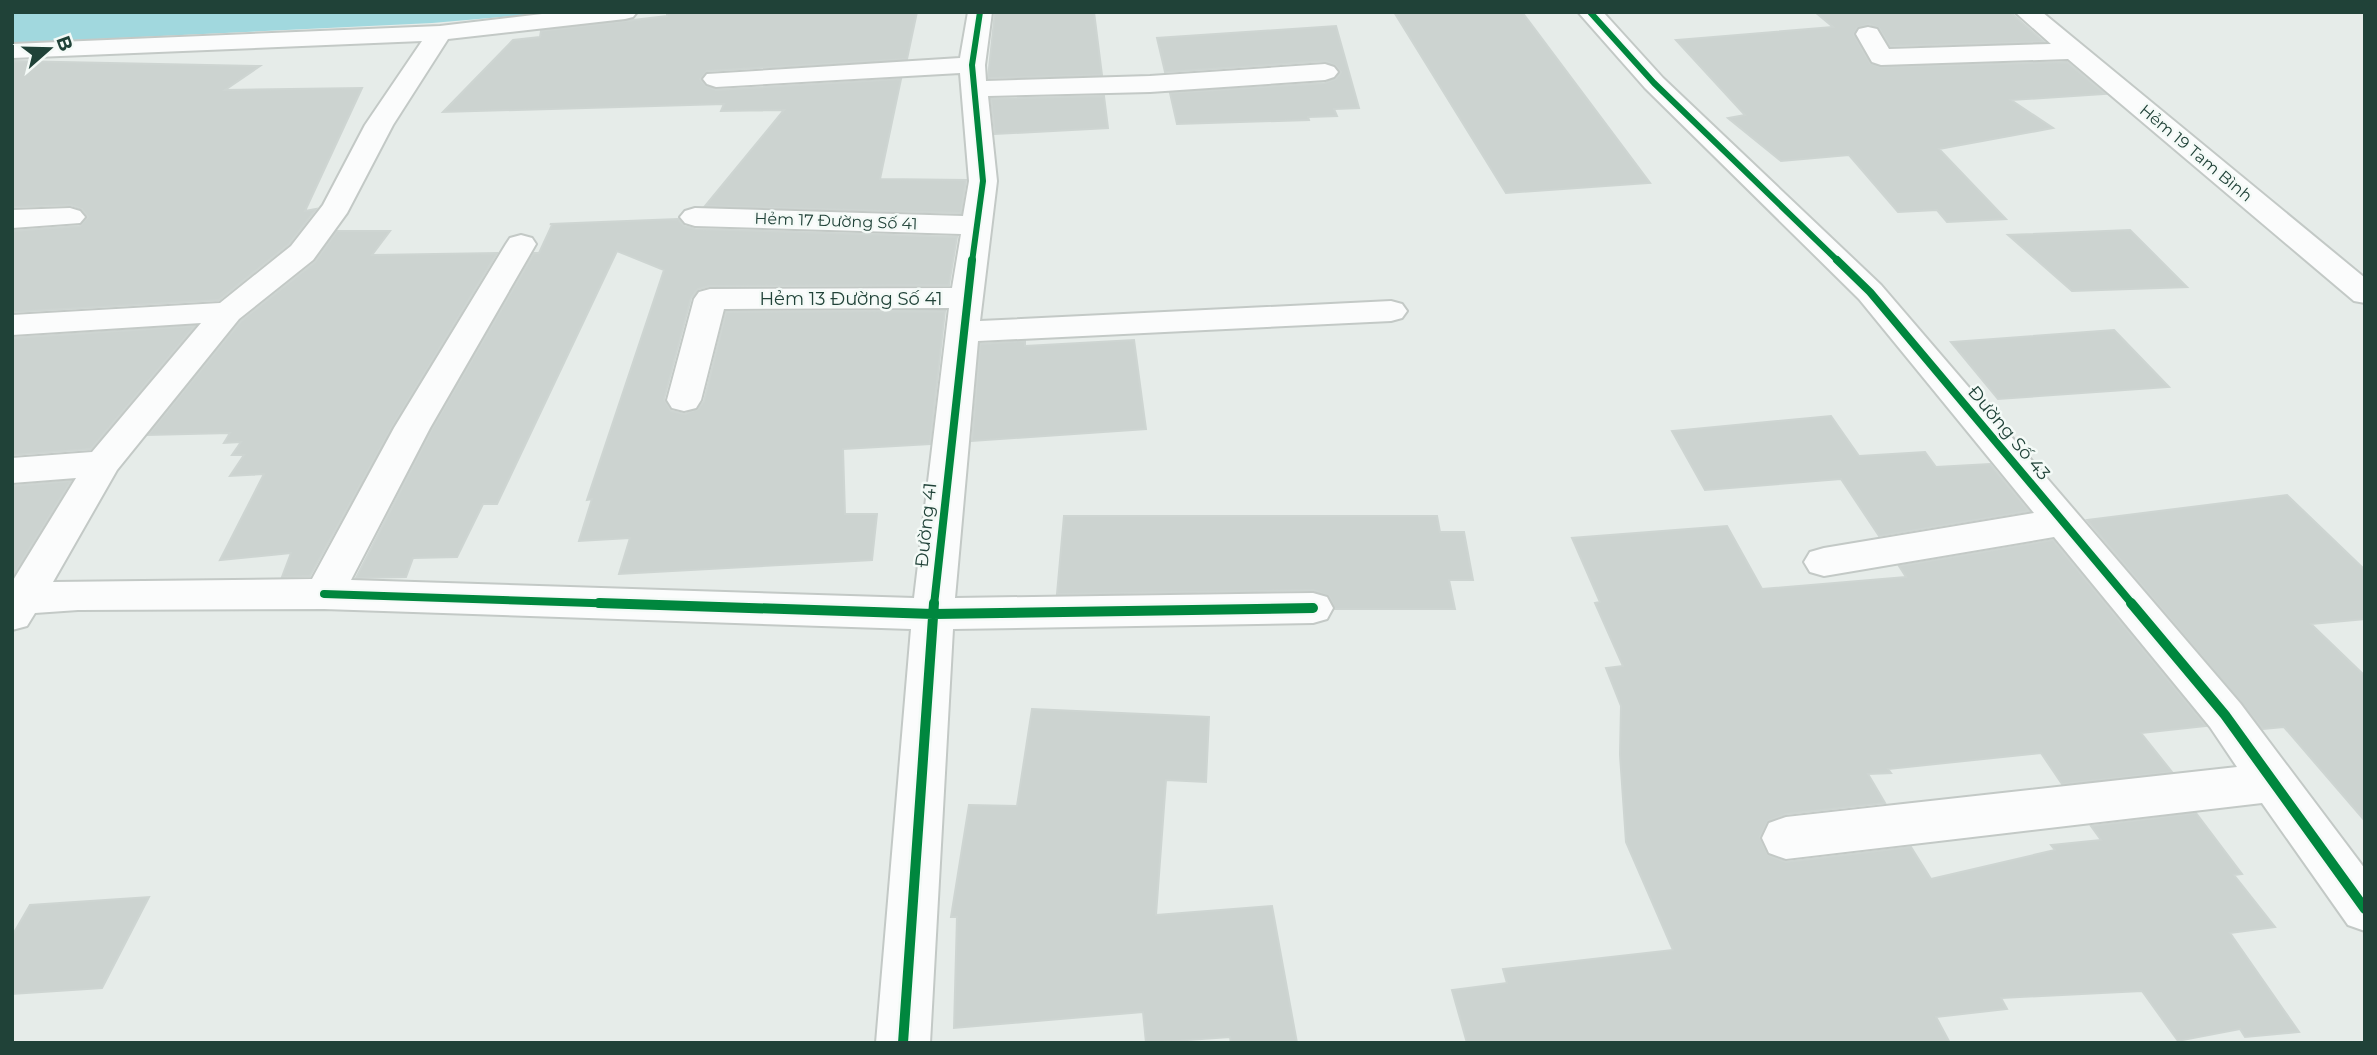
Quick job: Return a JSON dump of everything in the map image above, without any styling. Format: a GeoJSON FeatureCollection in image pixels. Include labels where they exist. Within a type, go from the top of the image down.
{"type":"FeatureCollection","features":[{"type":"Feature","properties":{"kind":"street"},"geometry":{"type":"LineString","coordinates":[[12,51],[440,33],[625,12]]}},
{"type":"Feature","properties":{"kind":"street","name":"Đường 41"},"geometry":{"type":"LineString","coordinates":[[903,1043],[933,614],[964,315],[983,181],[973,77],[981,12]]}},
{"type":"Feature","properties":{"kind":"street","name":"Đường Số 43"},"geometry":{"type":"LineString","coordinates":[[1590,12],[1654,83],[1870,292],[2225,715],[2365,909]]}},
{"type":"Feature","properties":{"kind":"street","name":"Hẻm 19 Tam Bình"},"geometry":{"type":"LineString","coordinates":[[2027,12],[2365,294]]}},
{"type":"Feature","properties":{"kind":"street"},"geometry":{"type":"LineString","coordinates":[[18,608],[103,463],[228,313],[302,253],[337,207],[379,125],[440,33]]}},
{"type":"Feature","properties":{"kind":"street"},"geometry":{"type":"LineString","coordinates":[[1868,34],[1881,57],[2074,51]]}},
{"type":"Feature","properties":{"kind":"street"},"geometry":{"type":"LineString","coordinates":[[716,79],[973,77],[1150,84],[1325,72]]}},
{"type":"Feature","properties":{"kind":"street"},"geometry":{"type":"LineString","coordinates":[[12,219],[70,217]]}},
{"type":"Feature","properties":{"kind":"street","name":"Hẻm 17 Đường Số 41"},"geometry":{"type":"LineString","coordinates":[[695,217],[976,225]]}},
{"type":"Feature","properties":{"kind":"street"},"geometry":{"type":"LineString","coordinates":[[324,594],[412,428],[521,244]]}},
{"type":"Feature","properties":{"kind":"street","name":"Hẻm 13 Đường Số 41"},"geometry":{"type":"LineString","coordinates":[[735,299],[746,268]]}},
{"type":"Feature","properties":{"kind":"street","name":"Hẻm 13 Đường Số 41"},"geometry":{"type":"LineString","coordinates":[[684,400],[710,299],[964,315],[1391,311]]}},
{"type":"Feature","properties":{"kind":"street"},"geometry":{"type":"LineString","coordinates":[[12,325],[228,313]]}},
{"type":"Feature","properties":{"kind":"street"},"geometry":{"type":"LineString","coordinates":[[12,471],[103,463]]}},
{"type":"Feature","properties":{"kind":"street"},"geometry":{"type":"LineString","coordinates":[[1824,562],[2064,522]]}},
{"type":"Feature","properties":{"kind":"street"},"geometry":{"type":"LineString","coordinates":[[18,608],[78,595],[324,594],[933,614],[1313,608]]}},
{"type":"Feature","properties":{"kind":"street"},"geometry":{"type":"LineString","coordinates":[[1786,838],[2274,782]]}},
{"type":"Feature","properties":{"kind":"water"},"geometry":{"type":"Polygon","coordinates":[[[12,12],[560,12],[432,23],[12,43],[12,12]]]}},
{"type":"Feature","properties":{"kind":"building"},"geometry":{"type":"Polygon","coordinates":[[[667,12],[917,12],[907,59],[707,71],[700,79],[706,86],[716,90],[901,79],[880,179],[966,180],[961,213],[705,206],[784,110],[721,111],[724,104],[443,112],[513,40],[540,37],[541,31],[667,16],[667,12]]]}},
{"type":"Feature","properties":{"kind":"building"},"geometry":{"type":"Polygon","coordinates":[[[995,12],[1094,12],[1102,75],[988,78],[995,12]]]}},
{"type":"Feature","properties":{"kind":"building"},"geometry":{"type":"Polygon","coordinates":[[[1394,12],[1522,12],[1650,183],[1506,193],[1394,12]]]}},
{"type":"Feature","properties":{"kind":"building"},"geometry":{"type":"Polygon","coordinates":[[[1815,12],[2010,12],[2044,42],[1890,46],[1879,28],[1869,24],[1857,28],[1854,35],[1870,63],[1880,67],[2067,62],[2105,94],[2011,100],[2053,128],[1939,149],[2006,219],[1947,222],[1937,210],[1898,212],[1849,155],[1781,161],[1728,118],[1745,115],[1676,40],[1833,27],[1815,12]]]}},
{"type":"Feature","properties":{"kind":"building"},"geometry":{"type":"Polygon","coordinates":[[[1336,26],[1359,108],[1334,109],[1337,116],[1308,117],[1309,120],[1177,124],[1170,93],[1325,83],[1336,79],[1341,72],[1335,65],[1325,61],[1165,72],[1157,38],[1336,26]]]}},
{"type":"Feature","properties":{"kind":"building"},"geometry":{"type":"Polygon","coordinates":[[[12,61],[260,66],[225,90],[362,88],[305,211],[316,209],[289,244],[219,300],[12,312],[12,231],[80,226],[88,217],[82,209],[71,205],[12,207],[12,61]]]}},
{"type":"Feature","properties":{"kind":"building"},"geometry":{"type":"Polygon","coordinates":[[[1104,96],[1108,128],[995,134],[991,99],[1104,96]]]}},
{"type":"Feature","properties":{"kind":"building"},"geometry":{"type":"Polygon","coordinates":[[[678,219],[684,226],[695,229],[957,237],[949,285],[710,286],[698,289],[691,298],[664,399],[671,411],[685,414],[698,409],[704,401],[726,312],[945,311],[930,444],[843,449],[845,514],[877,514],[872,560],[619,574],[630,538],[579,541],[592,499],[587,500],[664,270],[617,251],[497,504],[483,504],[457,557],[413,558],[406,577],[356,578],[432,429],[534,253],[539,253],[552,225],[550,224],[678,219]]]}},
{"type":"Feature","properties":{"kind":"building"},"geometry":{"type":"Polygon","coordinates":[[[2130,230],[2187,287],[2072,291],[2008,235],[2130,230]]]}},
{"type":"Feature","properties":{"kind":"building"},"geometry":{"type":"Polygon","coordinates":[[[337,231],[390,231],[372,255],[497,253],[392,427],[310,576],[282,577],[291,553],[220,560],[264,474],[230,476],[244,455],[232,455],[241,442],[224,443],[230,433],[148,435],[241,321],[315,262],[337,231]]]}},
{"type":"Feature","properties":{"kind":"building"},"geometry":{"type":"Polygon","coordinates":[[[195,326],[91,449],[12,455],[12,338],[195,326]]]}},
{"type":"Feature","properties":{"kind":"building"},"geometry":{"type":"Polygon","coordinates":[[[2114,330],[2169,387],[1998,399],[1951,342],[2114,330]]]}},
{"type":"Feature","properties":{"kind":"building"},"geometry":{"type":"Polygon","coordinates":[[[1134,340],[1146,429],[972,441],[980,344],[1025,341],[1025,346],[1134,340]]]}},
{"type":"Feature","properties":{"kind":"building"},"geometry":{"type":"Polygon","coordinates":[[[1831,416],[1859,456],[1925,452],[1936,467],[1990,464],[2029,511],[1879,536],[1841,479],[1705,490],[1672,431],[1831,416]]]}},
{"type":"Feature","properties":{"kind":"building"},"geometry":{"type":"Polygon","coordinates":[[[71,481],[12,577],[12,486],[71,481]]]}},
{"type":"Feature","properties":{"kind":"building"},"geometry":{"type":"Polygon","coordinates":[[[2287,495],[2365,570],[2365,619],[2311,624],[2365,676],[2365,821],[2284,727],[2263,729],[2087,520],[2287,495]]]}},
{"type":"Feature","properties":{"kind":"building"},"geometry":{"type":"Polygon","coordinates":[[[1064,516],[1437,516],[1440,532],[1464,532],[1473,580],[1449,580],[1455,609],[1335,609],[1329,596],[1313,590],[1057,594],[1064,516]]]}},
{"type":"Feature","properties":{"kind":"building"},"geometry":{"type":"Polygon","coordinates":[[[1727,526],[1762,589],[1906,577],[1899,566],[2053,540],[2206,726],[2141,733],[2172,772],[2062,784],[2041,753],[1888,769],[1891,773],[1868,774],[1885,803],[1786,814],[1768,821],[1760,837],[1768,855],[1786,862],[1911,847],[1931,879],[2055,850],[2051,845],[2101,840],[2091,826],[2196,813],[2242,874],[2234,875],[2275,927],[2230,933],[2299,1032],[2245,1037],[2240,1029],[2178,1041],[2142,991],[2001,998],[2007,1009],[1936,1017],[1950,1043],[1467,1043],[1452,990],[1507,983],[1503,969],[1673,950],[1626,842],[1620,755],[1621,706],[1606,668],[1623,666],[1595,603],[1600,602],[1572,538],[1727,526]]]}},
{"type":"Feature","properties":{"kind":"building"},"geometry":{"type":"Polygon","coordinates":[[[1032,709],[1209,717],[1206,782],[1166,780],[1156,915],[1272,906],[1297,1043],[1231,1043],[1230,1037],[1146,1043],[1143,1012],[954,1028],[957,917],[951,917],[969,805],[1017,806],[1032,709]]]}},
{"type":"Feature","properties":{"kind":"building"},"geometry":{"type":"Polygon","coordinates":[[[149,897],[102,988],[12,994],[12,936],[30,905],[149,897]]]}},
{"type":"Feature","properties":{"kind":"cycle path"},"geometry":{"type":"LineString","coordinates":[[903,1043],[933,614],[962,332],[983,181],[972,65],[980,12]]}},
{"type":"Feature","properties":{"kind":"cycle path"},"geometry":{"type":"LineString","coordinates":[[1590,12],[1654,83],[1870,292],[2225,715],[2365,909]]}},
{"type":"Feature","properties":{"kind":"cycle path"},"geometry":{"type":"LineString","coordinates":[[324,594],[933,614],[1313,608]]}}]}
